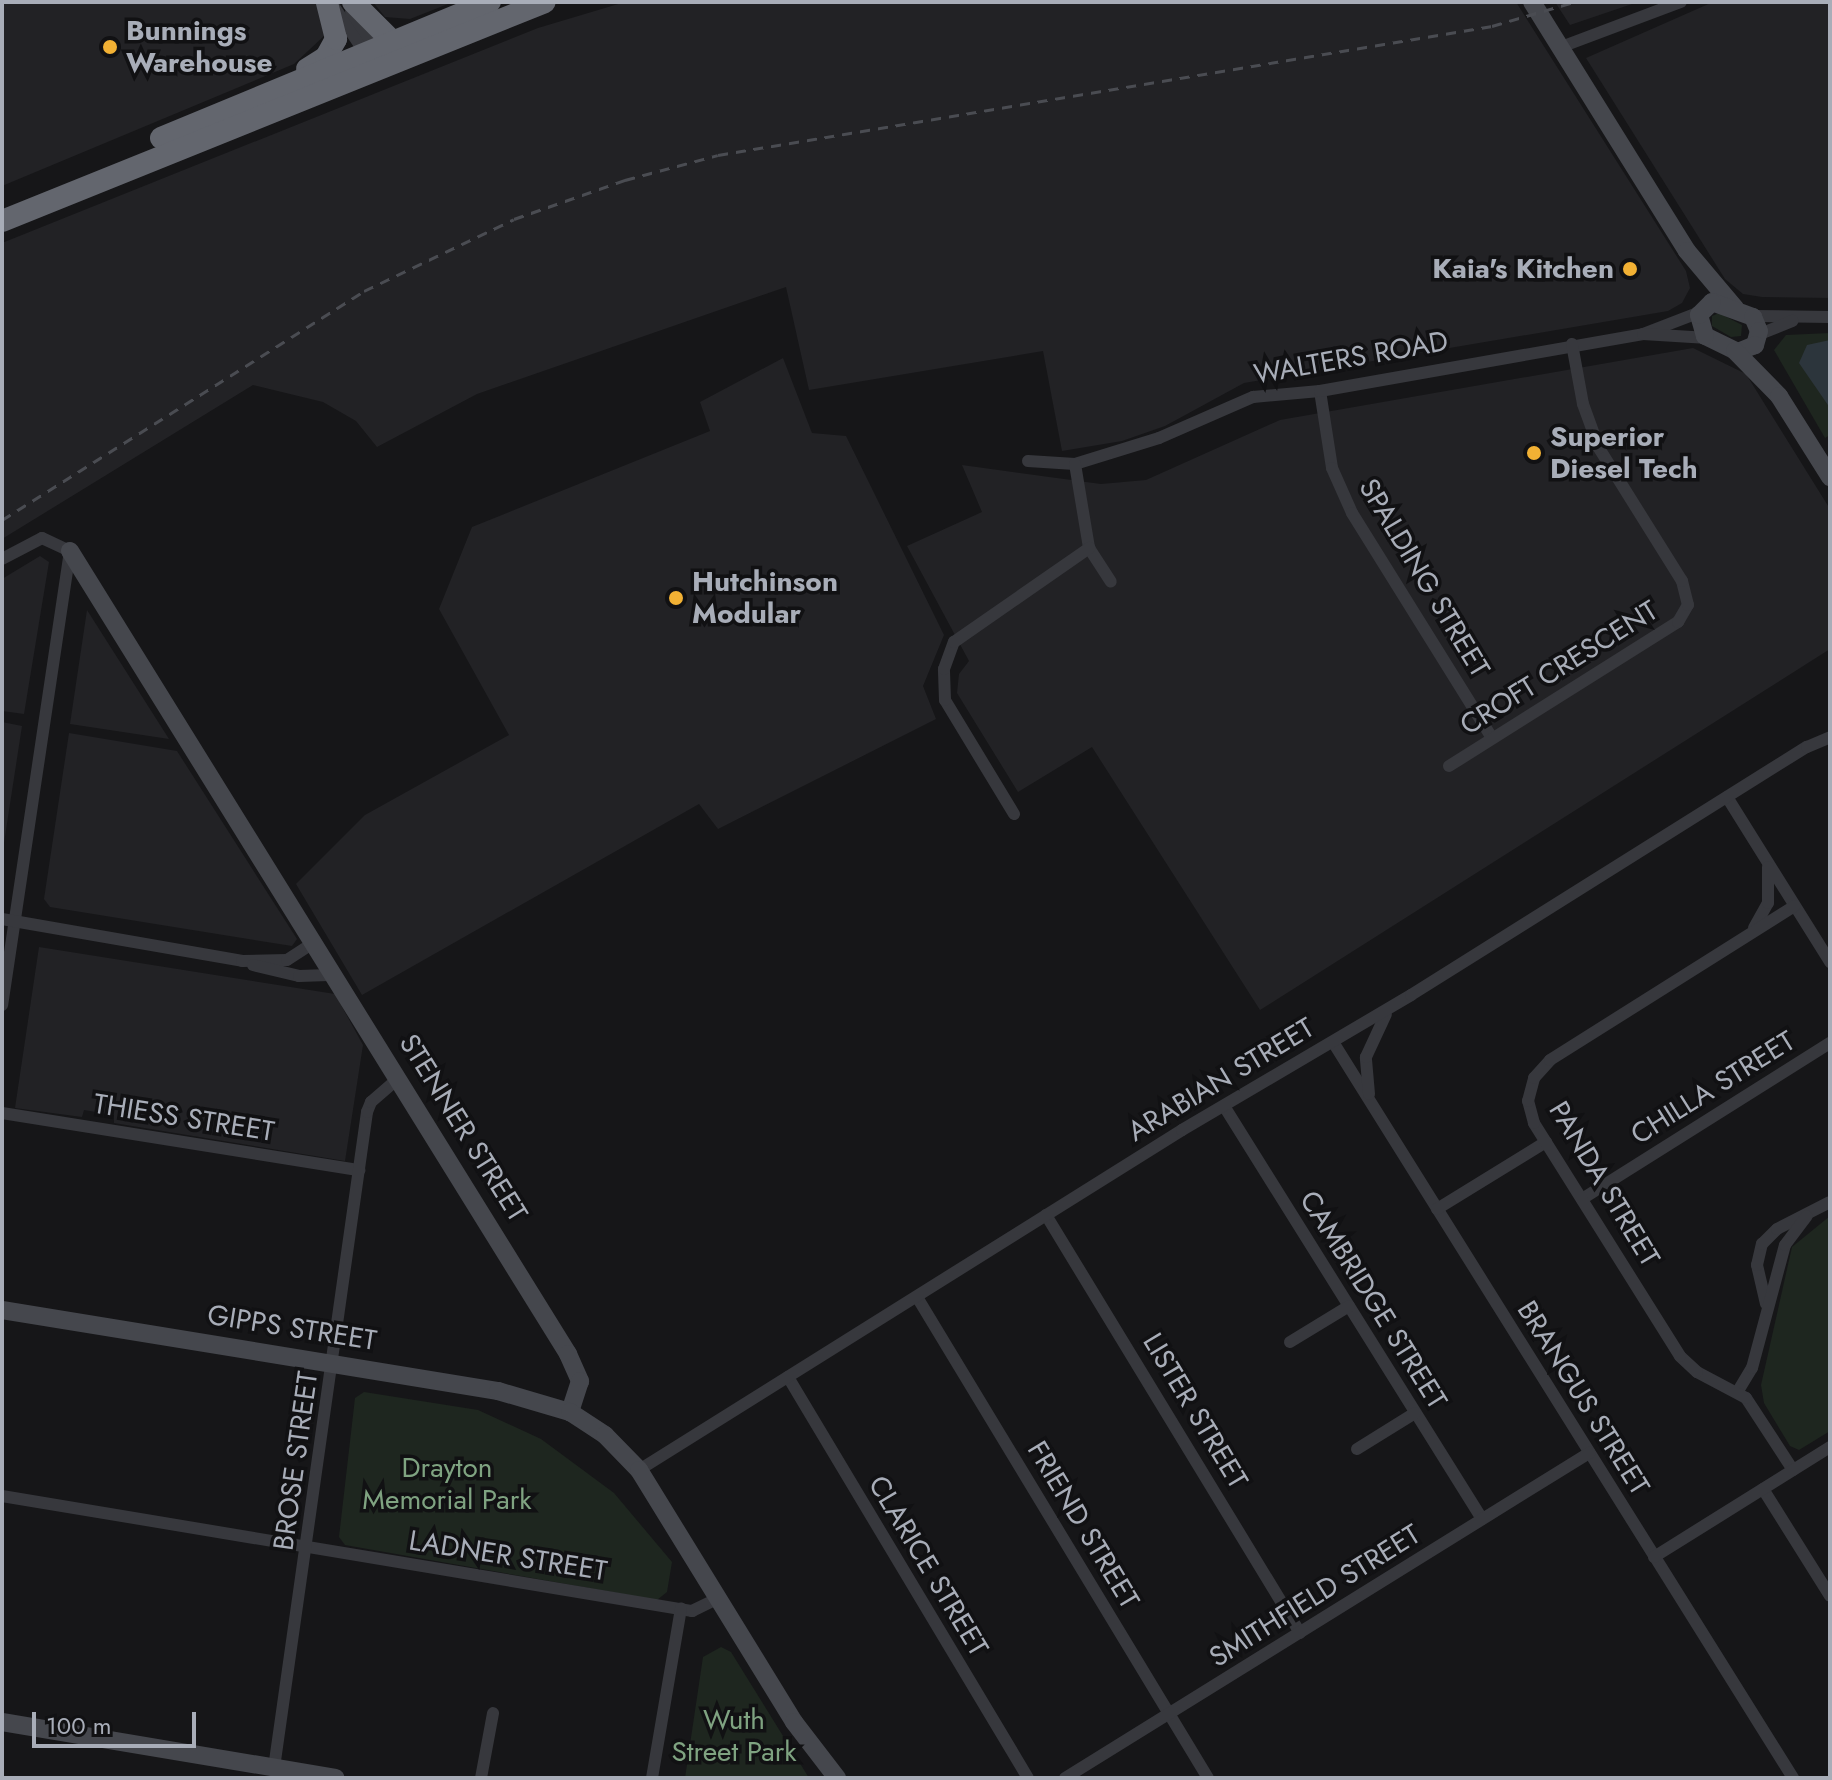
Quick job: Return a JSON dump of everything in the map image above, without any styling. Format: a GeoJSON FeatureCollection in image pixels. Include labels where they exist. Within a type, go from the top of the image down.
{"type":"FeatureCollection","features":[{"type":"Feature","properties":{"kind":"highway"},"geometry":{"type":"LineString","coordinates":[[280,89],[334,46],[337,31],[329,2]]}},
{"type":"Feature","properties":{"kind":"highway"},"geometry":{"type":"LineString","coordinates":[[353,2],[379,55]]}},
{"type":"Feature","properties":{"kind":"highway"},"geometry":{"type":"LineString","coordinates":[[2,221],[379,55],[490,2]]}},
{"type":"Feature","properties":{"kind":"highway"},"geometry":{"type":"LineString","coordinates":[[2,206],[280,89],[545,2]]}},
{"type":"Feature","properties":{"kind":"main road"},"geometry":{"type":"LineString","coordinates":[[1532,2],[1687,251],[1702,287],[1699,327],[1708,338],[1735,351],[1779,396],[1830,477]]}},
{"type":"Feature","properties":{"kind":"main road"},"geometry":{"type":"LineString","coordinates":[[1687,251],[1742,312],[1759,336],[1779,396]]}},
{"type":"Feature","properties":{"kind":"main road"},"geometry":{"type":"LineString","coordinates":[[1701,310],[1716,302],[1742,312]]}},
{"type":"Feature","properties":{"kind":"main road"},"geometry":{"type":"LineString","coordinates":[[1735,351],[1749,350],[1759,336]]}},
{"type":"Feature","properties":{"kind":"main road","name":"STENNER STREET"},"geometry":{"type":"LineString","coordinates":[[70,551],[336,975],[574,1364],[580,1385],[570,1412]]}},
{"type":"Feature","properties":{"kind":"main road","name":"GIPPS STREET"},"geometry":{"type":"LineString","coordinates":[[2,1310],[523,1395],[570,1412]]}},
{"type":"Feature","properties":{"kind":"main road"},"geometry":{"type":"LineString","coordinates":[[570,1412],[605,1435],[639,1470],[794,1722],[821,1778]]}},
{"type":"Feature","properties":{"kind":"main road"},"geometry":{"type":"LineString","coordinates":[[2,1722],[335,1778]]}},
{"type":"Feature","properties":{"kind":"main road"},"geometry":{"type":"LineString","coordinates":[[794,1722],[837,1778]]}},
{"type":"Feature","properties":{"kind":"street"},"geometry":{"type":"LineString","coordinates":[[329,2],[379,55]]}},
{"type":"Feature","properties":{"kind":"street"},"geometry":{"type":"LineString","coordinates":[[346,2],[379,55]]}},
{"type":"Feature","properties":{"kind":"street"},"geometry":{"type":"LineString","coordinates":[[1561,47],[1681,2]]}},
{"type":"Feature","properties":{"kind":"street","name":"WALTERS ROAD"},"geometry":{"type":"LineString","coordinates":[[1643,334],[1701,310]]}},
{"type":"Feature","properties":{"kind":"street"},"geometry":{"type":"LineString","coordinates":[[1742,312],[1830,317]]}},
{"type":"Feature","properties":{"kind":"street"},"geometry":{"type":"LineString","coordinates":[[1759,336],[1776,324],[1806,318]]}},
{"type":"Feature","properties":{"kind":"street","name":"WALTERS ROAD"},"geometry":{"type":"LineString","coordinates":[[1028,461],[1075,464],[1159,438],[1253,397],[1320,391],[1572,344],[1643,334],[1708,338]]}},
{"type":"Feature","properties":{"kind":"street","name":"CROFT CRESCENT"},"geometry":{"type":"LineString","coordinates":[[1449,766],[1678,622],[1688,605],[1682,581],[1599,448],[1583,404],[1572,344]]}},
{"type":"Feature","properties":{"kind":"street","name":"SPALDING STREET"},"geometry":{"type":"LineString","coordinates":[[1320,391],[1332,468],[1352,513],[1492,738]]}},
{"type":"Feature","properties":{"kind":"street"},"geometry":{"type":"LineString","coordinates":[[1075,464],[1089,548],[1111,582]]}},
{"type":"Feature","properties":{"kind":"street"},"geometry":{"type":"LineString","coordinates":[[2,559],[42,538],[70,551],[8,920],[2,1005]]}},
{"type":"Feature","properties":{"kind":"street"},"geometry":{"type":"LineString","coordinates":[[1014,814],[945,700],[944,669],[954,642],[1089,548]]}},
{"type":"Feature","properties":{"kind":"street","name":"ARABIAN STREET"},"geometry":{"type":"LineString","coordinates":[[639,1470],[1046,1215],[1394,1006],[1727,797],[1830,737]]}},
{"type":"Feature","properties":{"kind":"street"},"geometry":{"type":"LineString","coordinates":[[1727,797],[1830,962]]}},
{"type":"Feature","properties":{"kind":"street"},"geometry":{"type":"LineString","coordinates":[[1747,936],[1768,903],[1766,860]]}},
{"type":"Feature","properties":{"kind":"street","name":"PANDA STREET"},"geometry":{"type":"LineString","coordinates":[[1738,1391],[1697,1372],[1680,1356],[1546,1142],[1528,1101],[1531,1086],[1544,1065],[1795,906]]}},
{"type":"Feature","properties":{"kind":"street"},"geometry":{"type":"LineString","coordinates":[[8,920],[242,961],[299,976],[336,975]]}},
{"type":"Feature","properties":{"kind":"street"},"geometry":{"type":"LineString","coordinates":[[242,961],[287,960],[315,942]]}},
{"type":"Feature","properties":{"kind":"street"},"geometry":{"type":"LineString","coordinates":[[1374,1109],[1366,1057],[1378,1024],[1394,1006]]}},
{"type":"Feature","properties":{"kind":"street","name":"BRANGUS STREET"},"geometry":{"type":"LineString","coordinates":[[1333,1042],[1793,1778]]}},
{"type":"Feature","properties":{"kind":"street","name":"CHILLA STREET"},"geometry":{"type":"LineString","coordinates":[[1582,1199],[1830,1043]]}},
{"type":"Feature","properties":{"kind":"street","name":"BROSE STREET"},"geometry":{"type":"LineString","coordinates":[[274,1768],[309,1547],[359,1170],[371,1102],[399,1078]]}},
{"type":"Feature","properties":{"kind":"street","name":"CAMBRIDGE STREET"},"geometry":{"type":"LineString","coordinates":[[1224,1106],[1482,1519]]}},
{"type":"Feature","properties":{"kind":"street","name":"THIESS STREET"},"geometry":{"type":"LineString","coordinates":[[2,1113],[359,1170]]}},
{"type":"Feature","properties":{"kind":"street"},"geometry":{"type":"LineString","coordinates":[[1437,1209],[1546,1142]]}},
{"type":"Feature","properties":{"kind":"street"},"geometry":{"type":"LineString","coordinates":[[1766,1304],[1757,1272],[1759,1251],[1771,1233],[1830,1202]]}},
{"type":"Feature","properties":{"kind":"street","name":"LISTER STREET"},"geometry":{"type":"LineString","coordinates":[[1046,1215],[1300,1633]]}},
{"type":"Feature","properties":{"kind":"street"},"geometry":{"type":"LineString","coordinates":[[1793,1470],[1738,1391],[1752,1368],[1766,1304],[1788,1237],[1807,1216]]}},
{"type":"Feature","properties":{"kind":"street","name":"FRIEND STREET"},"geometry":{"type":"LineString","coordinates":[[917,1297],[1208,1778]]}},
{"type":"Feature","properties":{"kind":"street"},"geometry":{"type":"LineString","coordinates":[[1290,1342],[1349,1306]]}},
{"type":"Feature","properties":{"kind":"street","name":"CLARICE STREET"},"geometry":{"type":"LineString","coordinates":[[788,1377],[1028,1778]]}},
{"type":"Feature","properties":{"kind":"street"},"geometry":{"type":"LineString","coordinates":[[1357,1449],[1415,1413]]}},
{"type":"Feature","properties":{"kind":"street"},"geometry":{"type":"LineString","coordinates":[[1654,1557],[1830,1447]]}},
{"type":"Feature","properties":{"kind":"street","name":"SMITHFIELD STREET"},"geometry":{"type":"LineString","coordinates":[[1065,1778],[1589,1453]]}},
{"type":"Feature","properties":{"kind":"street"},"geometry":{"type":"LineString","coordinates":[[1763,1489],[1830,1596]]}},
{"type":"Feature","properties":{"kind":"street","name":"LADNER STREET"},"geometry":{"type":"LineString","coordinates":[[2,1496],[681,1608],[703,1609],[719,1598]]}},
{"type":"Feature","properties":{"kind":"street"},"geometry":{"type":"LineString","coordinates":[[652,1778],[681,1608]]}},
{"type":"Feature","properties":{"kind":"street"},"geometry":{"type":"LineString","coordinates":[[481,1778],[493,1713]]}},
{"type":"Feature","properties":{"kind":"shaded area"},"geometry":{"type":"Polygon","coordinates":[[[2,2],[316,2],[324,20],[324,36],[294,64],[2,186],[2,2]]]}},
{"type":"Feature","properties":{"kind":"shaded area"},"geometry":{"type":"Polygon","coordinates":[[[373,2],[453,2],[410,19],[385,17],[373,2]]]}},
{"type":"Feature","properties":{"kind":"shaded area"},"geometry":{"type":"Polygon","coordinates":[[[625,2],[1516,2],[1686,271],[1690,288],[1682,303],[1668,311],[1244,383],[1165,426],[1122,441],[1062,451],[1043,351],[809,390],[786,287],[477,394],[377,447],[356,421],[323,402],[253,385],[2,539],[2,243],[538,28],[625,2]]]}},
{"type":"Feature","properties":{"kind":"shaded area"},"geometry":{"type":"Polygon","coordinates":[[[1555,2],[1638,2],[1570,25],[1555,2]]]}},
{"type":"Feature","properties":{"kind":"shaded area"},"geometry":{"type":"Polygon","coordinates":[[[1713,2],[1830,2],[1830,298],[1743,294],[1725,279],[1586,58],[1713,2]]]}},
{"type":"Feature","properties":{"kind":"shaded area"},"geometry":{"type":"Polygon","coordinates":[[[1830,340],[1830,408],[1799,363],[1807,345],[1830,340]]]}},
{"type":"Feature","properties":{"kind":"shaded area"},"geometry":{"type":"Polygon","coordinates":[[[1693,348],[1746,374],[1830,509],[1830,649],[1260,1010],[1092,747],[1018,792],[957,693],[959,674],[969,661],[907,546],[982,512],[962,465],[1101,484],[1146,480],[1280,420],[1693,348]]]}},
{"type":"Feature","properties":{"kind":"shaded area"},"geometry":{"type":"Polygon","coordinates":[[[783,358],[812,433],[846,436],[944,635],[923,686],[936,719],[718,829],[699,804],[362,995],[296,884],[365,815],[509,735],[439,609],[472,527],[710,431],[700,402],[783,358]]]}},
{"type":"Feature","properties":{"kind":"shaded area"},"geometry":{"type":"Polygon","coordinates":[[[40,556],[49,562],[24,714],[2,711],[2,579],[40,556]]]}},
{"type":"Feature","properties":{"kind":"shaded area"},"geometry":{"type":"Polygon","coordinates":[[[87,610],[169,739],[70,724],[87,610]]]}},
{"type":"Feature","properties":{"kind":"shaded area"},"geometry":{"type":"Polygon","coordinates":[[[2,722],[22,726],[2,856],[2,722]]]}},
{"type":"Feature","properties":{"kind":"shaded area"},"geometry":{"type":"Polygon","coordinates":[[[69,733],[177,751],[297,939],[292,946],[50,907],[44,899],[69,733]]]}},
{"type":"Feature","properties":{"kind":"shaded area"},"geometry":{"type":"Polygon","coordinates":[[[39,947],[335,994],[363,1045],[345,1161],[114,1123],[114,1115],[84,1110],[82,1117],[15,1108],[39,947]]]}},
{"type":"Feature","properties":{"kind":"green space"},"geometry":{"type":"Polygon","coordinates":[[[1719,313],[1742,325],[1741,336],[1731,337],[1712,326],[1712,316],[1719,313]]]}},
{"type":"Feature","properties":{"kind":"green space"},"geometry":{"type":"Polygon","coordinates":[[[1830,333],[1830,435],[1825,438],[1774,350],[1786,335],[1830,333]]]}},
{"type":"Feature","properties":{"kind":"green space"},"geometry":{"type":"Polygon","coordinates":[[[1830,1216],[1830,1431],[1799,1450],[1790,1446],[1764,1403],[1761,1385],[1792,1247],[1830,1216]]]}},
{"type":"Feature","properties":{"kind":"green space","name":"Drayton Memorial Park"},"geometry":{"type":"Polygon","coordinates":[[[364,1392],[478,1410],[541,1439],[614,1493],[672,1562],[667,1592],[657,1600],[345,1545],[339,1537],[355,1398],[364,1392]]]}},
{"type":"Feature","properties":{"kind":"green space","name":"Wuth Street Park"},"geometry":{"type":"Polygon","coordinates":[[[721,1647],[731,1652],[809,1778],[685,1778],[703,1657],[721,1647]]]}},
{"type":"Feature","properties":{"kind":"railway"},"geometry":{"type":"LineString","coordinates":[[2,520],[364,291],[514,219],[625,180],[718,155],[1492,26],[1574,2]]}},
{"type":"Feature","properties":{"kind":"place","name":"Bunnings Warehouse"},"geometry":{"type":"Point","coordinates":[110,47]}},
{"type":"Feature","properties":{"kind":"place","name":"Kaia's Kitchen"},"geometry":{"type":"Point","coordinates":[1630,269]}},
{"type":"Feature","properties":{"kind":"place","name":"Superior Diesel Tech"},"geometry":{"type":"Point","coordinates":[1534,453]}},
{"type":"Feature","properties":{"kind":"place","name":"Hutchinson Modular"},"geometry":{"type":"Point","coordinates":[676,598]}}]}
